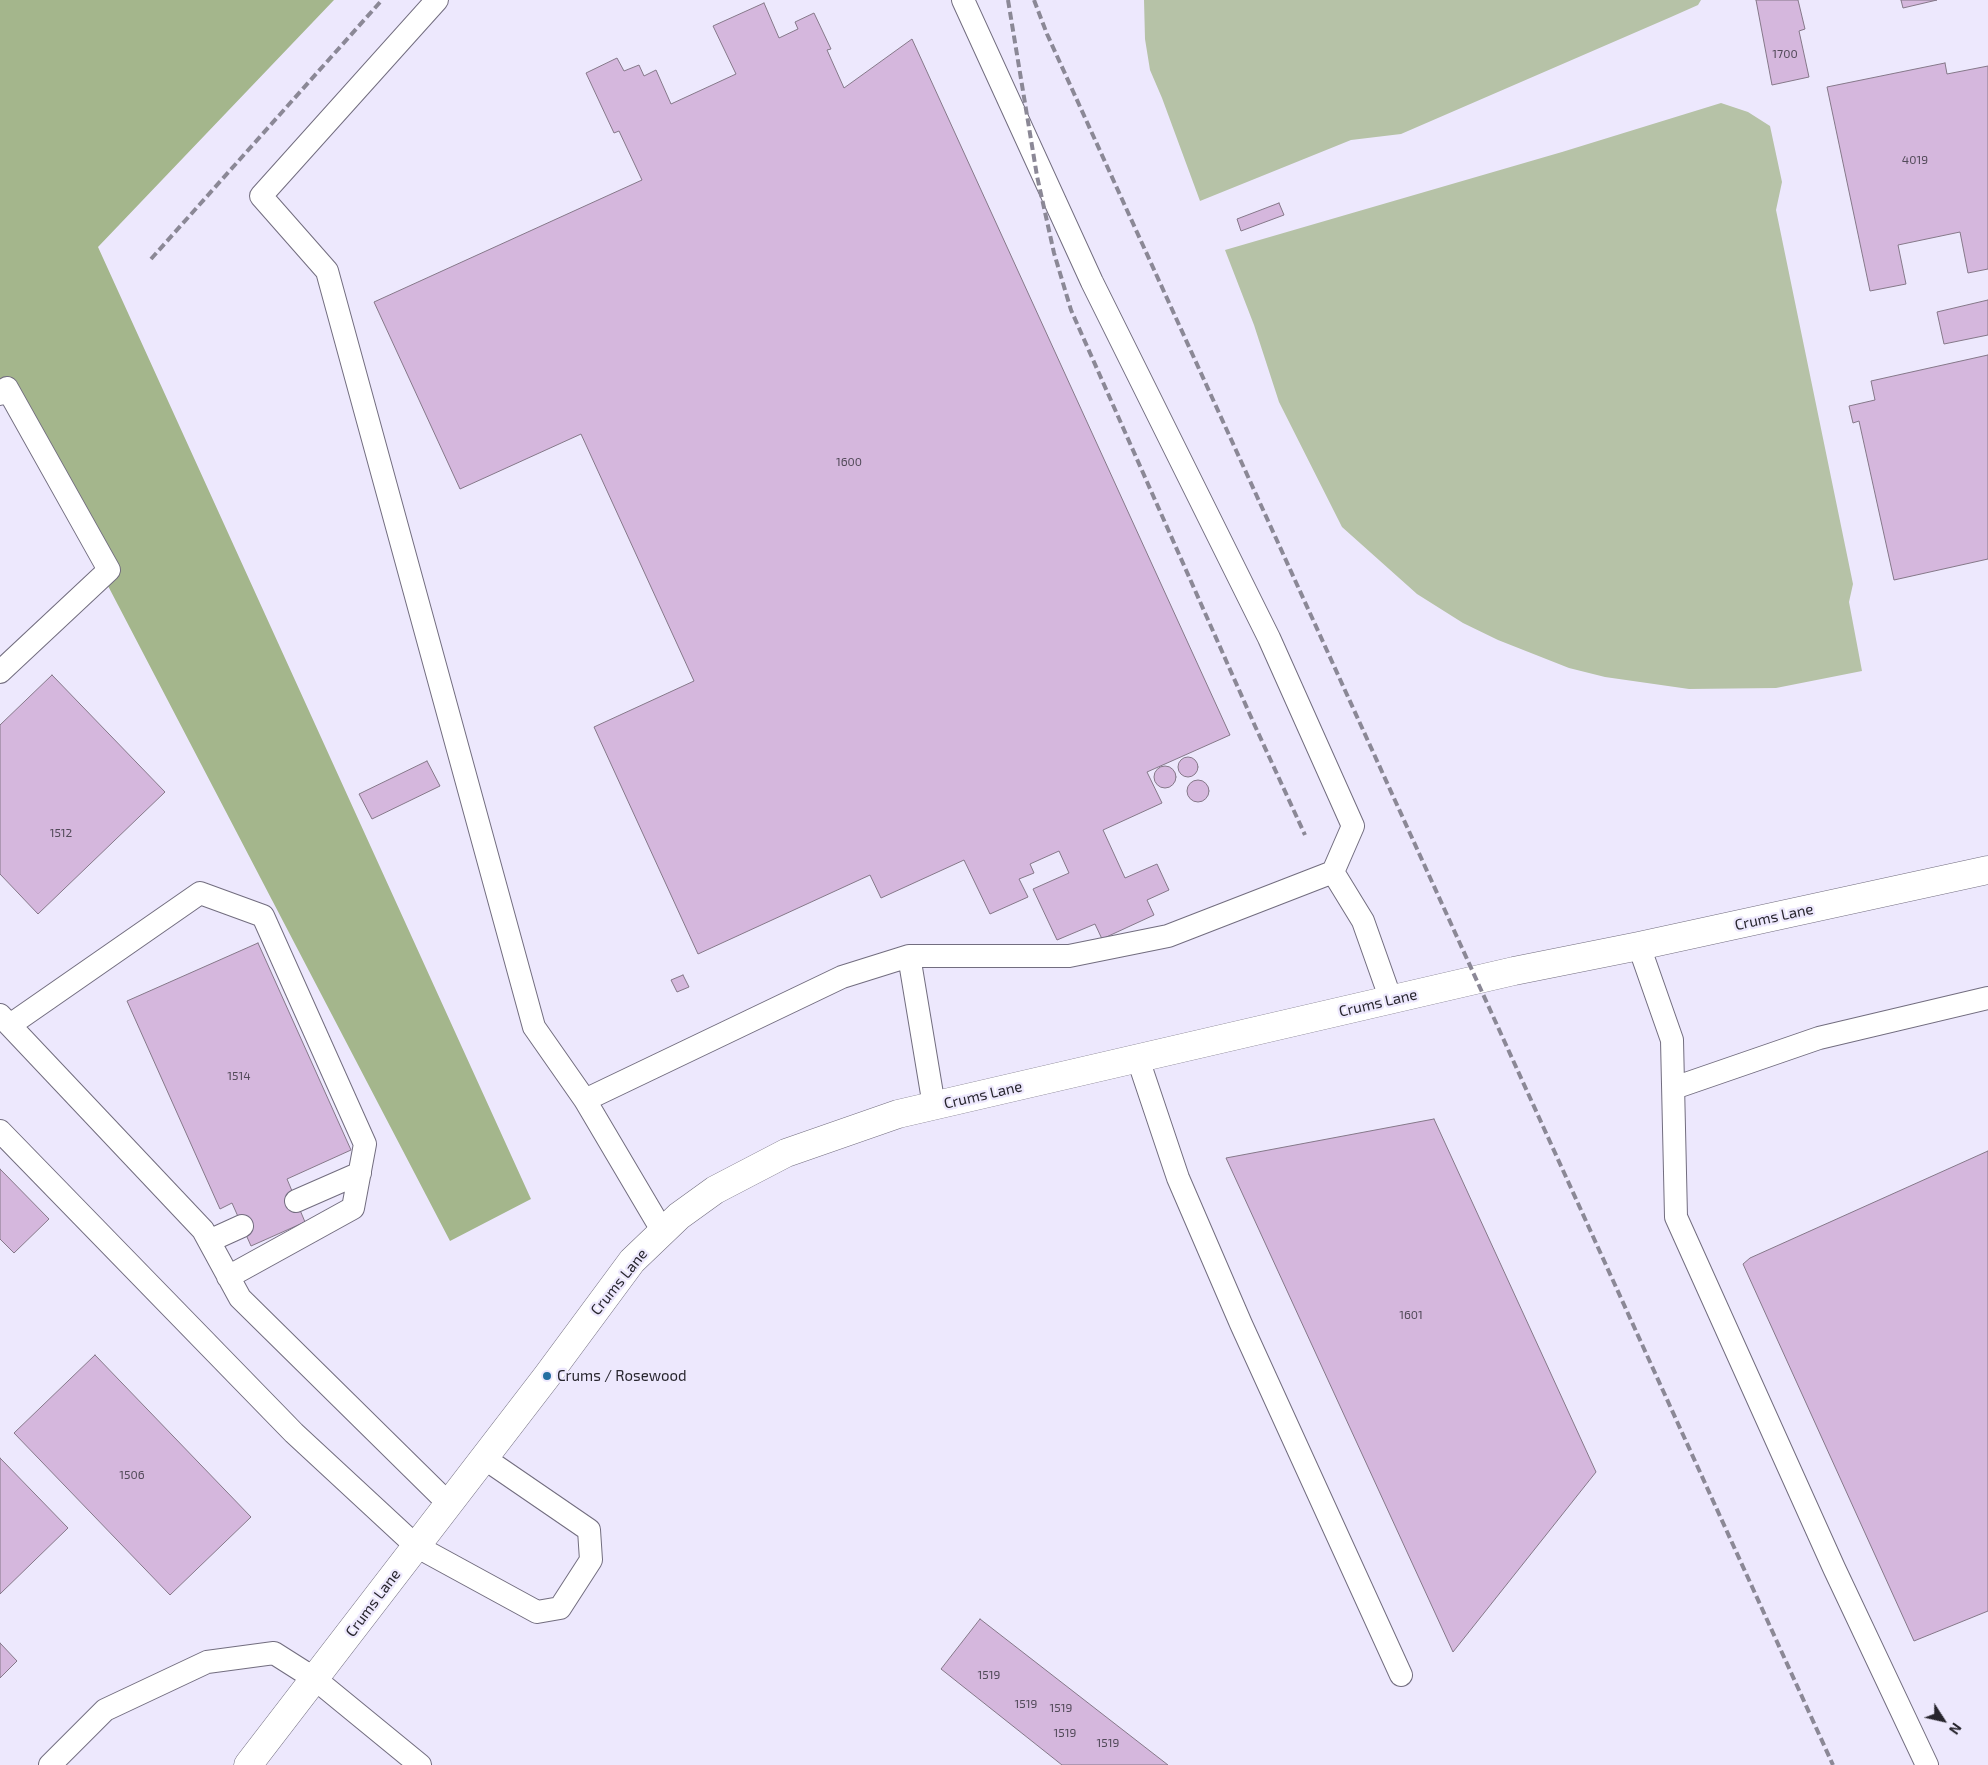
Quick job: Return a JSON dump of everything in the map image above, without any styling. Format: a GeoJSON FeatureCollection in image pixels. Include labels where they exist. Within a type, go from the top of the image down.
{"type":"FeatureCollection","features":[{"type":"Feature","properties":{"kind":"street","name":"Crums Lane"},"geometry":{"type":"LineString","coordinates":[[248,1765],[449,1504],[632,1261],[679,1216],[715,1190],[786,1153],[898,1114],[1514,971],[1639,946],[1988,870]]}},
{"type":"Feature","properties":{"kind":"lane"},"geometry":{"type":"LineString","coordinates":[[437,0],[261,196],[327,271],[534,1027],[585,1100],[663,1232]]}},
{"type":"Feature","properties":{"kind":"lane"},"geometry":{"type":"LineString","coordinates":[[585,1100],[842,977],[908,956],[1069,956],[1168,936],[1333,872],[1353,826],[1269,638],[1092,282],[963,0]]}},
{"type":"Feature","properties":{"kind":"lane"},"geometry":{"type":"LineString","coordinates":[[0,394],[6,388],[109,570],[0,672]]}},
{"type":"Feature","properties":{"kind":"lane"},"geometry":{"type":"LineString","coordinates":[[1333,872],[1363,920],[1391,1000]]}},
{"type":"Feature","properties":{"kind":"lane"},"geometry":{"type":"LineString","coordinates":[[228,1277],[353,1208],[365,1144],[263,916],[200,893],[5,1020],[203,1230],[228,1277],[240,1298],[449,1504]]}},
{"type":"Feature","properties":{"kind":"lane"},"geometry":{"type":"LineString","coordinates":[[1639,946],[1672,1040],[1676,1217],[1834,1568],[1927,1765]]}},
{"type":"Feature","properties":{"kind":"lane"},"geometry":{"type":"LineString","coordinates":[[908,956],[934,1106]]}},
{"type":"Feature","properties":{"kind":"lane"},"geometry":{"type":"LineString","coordinates":[[1674,1088],[1819,1038],[1988,998]]}},
{"type":"Feature","properties":{"kind":"lane"},"geometry":{"type":"LineString","coordinates":[[1138,1059],[1182,1187],[1241,1324],[1401,1675]]}},
{"type":"Feature","properties":{"kind":"lane"},"geometry":{"type":"LineString","coordinates":[[0,1131],[294,1433],[416,1546],[537,1612],[560,1608],[591,1560],[589,1530],[484,1458]]}},
{"type":"Feature","properties":{"kind":"lane"},"geometry":{"type":"LineString","coordinates":[[296,1201],[360,1173]]}},
{"type":"Feature","properties":{"kind":"lane"},"geometry":{"type":"LineString","coordinates":[[209,1241],[242,1226]]}},
{"type":"Feature","properties":{"kind":"lane"},"geometry":{"type":"LineString","coordinates":[[50,1765],[105,1710],[207,1662],[274,1653],[315,1678],[420,1765]]}},
{"type":"Feature","properties":{"kind":"green space"},"geometry":{"type":"Polygon","coordinates":[[[0,0],[334,0],[98,247],[531,1199],[450,1241],[0,379],[0,0]]]}},
{"type":"Feature","properties":{"kind":"green space"},"geometry":{"type":"Polygon","coordinates":[[[1144,0],[1701,0],[1698,5],[1401,134],[1351,140],[1200,201],[1150,70],[1145,39],[1144,0]]]}},
{"type":"Feature","properties":{"kind":"green space"},"geometry":{"type":"Polygon","coordinates":[[[1721,103],[1748,112],[1770,126],[1782,182],[1776,210],[1853,584],[1849,602],[1862,671],[1776,688],[1689,689],[1605,677],[1569,668],[1498,640],[1463,623],[1417,594],[1342,527],[1279,402],[1254,325],[1225,250],[1562,152],[1721,103]]]}},
{"type":"Feature","properties":{"kind":"building"},"geometry":{"type":"Polygon","coordinates":[[[1756,0],[1798,0],[1805,29],[1799,31],[1809,77],[1772,85],[1756,0]]]}},
{"type":"Feature","properties":{"kind":"building"},"geometry":{"type":"Polygon","coordinates":[[[1901,0],[1937,0],[1903,8],[1901,0]]]}},
{"type":"Feature","properties":{"kind":"building"},"geometry":{"type":"Polygon","coordinates":[[[764,3],[779,38],[798,29],[795,22],[814,13],[831,49],[827,50],[844,88],[912,39],[1230,735],[1147,772],[1162,803],[1103,830],[1125,878],[1157,864],[1169,890],[1147,900],[1154,915],[1102,939],[1095,924],[1057,940],[1033,889],[1069,873],[1059,851],[1030,864],[1034,873],[1019,879],[1028,897],[990,914],[964,860],[881,898],[870,875],[698,954],[594,727],[694,681],[581,434],[460,489],[374,302],[642,180],[619,131],[614,133],[586,73],[617,58],[624,71],[639,65],[644,76],[656,70],[671,104],[736,74],[713,26],[764,3]]]}},
{"type":"Feature","properties":{"kind":"building"},"geometry":{"type":"Polygon","coordinates":[[[1945,63],[1947,74],[1988,66],[1988,269],[1968,273],[1960,232],[1898,245],[1906,284],[1870,291],[1827,87],[1945,63]]]}},
{"type":"Feature","properties":{"kind":"building"},"geometry":{"type":"Polygon","coordinates":[[[1279,203],[1284,215],[1241,231],[1237,219],[1279,203]]]}},
{"type":"Feature","properties":{"kind":"building"},"geometry":{"type":"Polygon","coordinates":[[[1988,300],[1988,335],[1944,344],[1937,312],[1988,300]]]}},
{"type":"Feature","properties":{"kind":"building"},"geometry":{"type":"Polygon","coordinates":[[[1988,355],[1988,559],[1894,580],[1859,421],[1853,423],[1849,406],[1875,400],[1871,381],[1988,355]]]}},
{"type":"Feature","properties":{"kind":"building"},"geometry":{"type":"Polygon","coordinates":[[[52,675],[165,792],[38,914],[0,874],[0,725],[52,675]]]}},
{"type":"Feature","properties":{"kind":"building"},"geometry":{"type":"Polygon","coordinates":[[[1188,757],[1195,760],[1198,767],[1195,774],[1188,777],[1181,774],[1178,767],[1181,760],[1188,757]]]}},
{"type":"Feature","properties":{"kind":"building"},"geometry":{"type":"Polygon","coordinates":[[[427,761],[440,786],[372,819],[359,794],[427,761]]]}},
{"type":"Feature","properties":{"kind":"building"},"geometry":{"type":"Polygon","coordinates":[[[1165,766],[1173,769],[1176,777],[1173,785],[1165,788],[1157,785],[1154,777],[1157,769],[1165,766]]]}},
{"type":"Feature","properties":{"kind":"building"},"geometry":{"type":"Polygon","coordinates":[[[1198,780],[1206,783],[1209,791],[1206,799],[1198,802],[1190,799],[1187,791],[1190,783],[1198,780]]]}},
{"type":"Feature","properties":{"kind":"building"},"geometry":{"type":"Polygon","coordinates":[[[258,943],[351,1150],[287,1179],[305,1222],[251,1246],[232,1203],[220,1209],[127,1001],[258,943]]]}},
{"type":"Feature","properties":{"kind":"building"},"geometry":{"type":"Polygon","coordinates":[[[683,975],[689,987],[677,992],[671,980],[683,975]]]}},
{"type":"Feature","properties":{"kind":"building"},"geometry":{"type":"Polygon","coordinates":[[[1434,1119],[1596,1472],[1453,1652],[1226,1158],[1434,1119]]]}},
{"type":"Feature","properties":{"kind":"building"},"geometry":{"type":"Polygon","coordinates":[[[1988,1151],[1988,1611],[1914,1641],[1743,1264],[1750,1258],[1988,1151]]]}},
{"type":"Feature","properties":{"kind":"building"},"geometry":{"type":"Polygon","coordinates":[[[0,1169],[49,1219],[14,1253],[0,1239],[0,1169]]]}},
{"type":"Feature","properties":{"kind":"building"},"geometry":{"type":"Polygon","coordinates":[[[95,1355],[251,1517],[170,1595],[14,1433],[95,1355]]]}},
{"type":"Feature","properties":{"kind":"building"},"geometry":{"type":"Polygon","coordinates":[[[0,1458],[68,1528],[0,1594],[0,1458]]]}},
{"type":"Feature","properties":{"kind":"building"},"geometry":{"type":"Polygon","coordinates":[[[980,1619],[1168,1765],[1062,1765],[941,1669],[980,1619]]]}},
{"type":"Feature","properties":{"kind":"building"},"geometry":{"type":"Polygon","coordinates":[[[0,1643],[17,1661],[0,1678],[0,1643]]]}},
{"type":"Feature","properties":{"kind":"railway"},"geometry":{"type":"LineString","coordinates":[[151,259],[382,0]]}},
{"type":"Feature","properties":{"kind":"railway"},"geometry":{"type":"LineString","coordinates":[[1008,0],[1037,176],[1054,253],[1071,310],[1305,835]]}},
{"type":"Feature","properties":{"kind":"railway"},"geometry":{"type":"LineString","coordinates":[[1034,0],[1047,34],[1833,1765]]}},
{"type":"Feature","properties":{"kind":"place","name":"Crums / Rosewood"},"geometry":{"type":"Point","coordinates":[547,1376]}}]}
